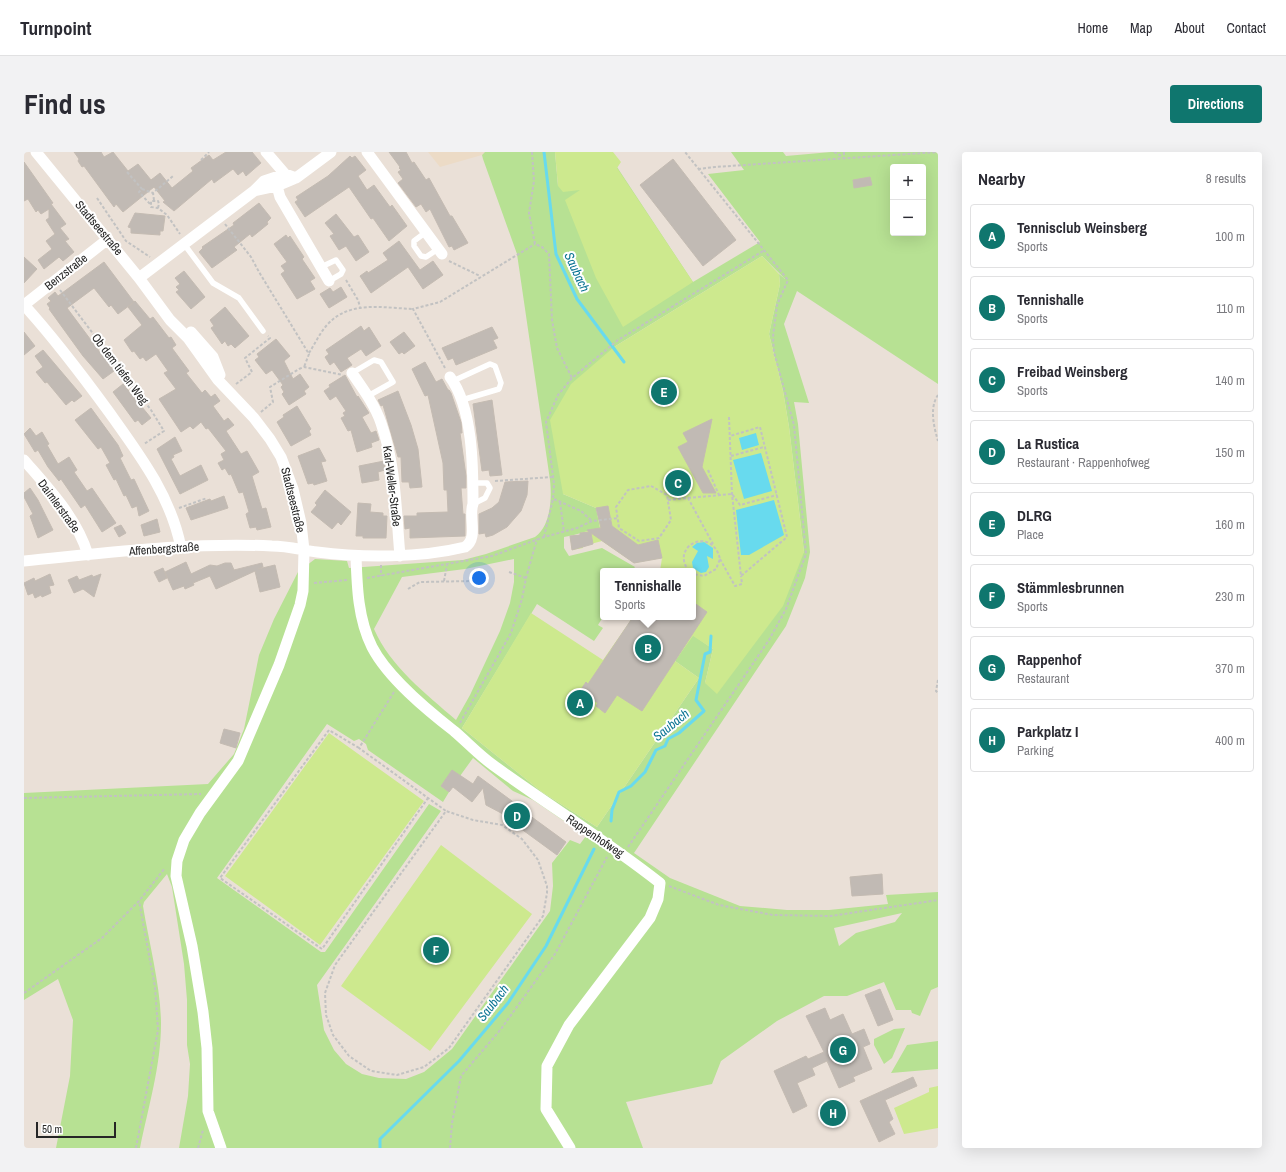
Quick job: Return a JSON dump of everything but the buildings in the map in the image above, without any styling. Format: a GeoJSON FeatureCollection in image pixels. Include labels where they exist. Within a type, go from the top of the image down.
{"type":"FeatureCollection","features":[{"type":"Feature","properties":{"kind":"street","name":"Stadtseestraße"},"geometry":{"type":"LineString","coordinates":[[36,152],[140,278],[159,306],[188,338],[226,389],[254,418],[281,457],[294,496],[301,524],[304,550],[303,581],[300,605],[280,665],[249,740],[238,761],[200,813],[184,840],[177,862],[176,876],[192,946],[205,1023],[208,1111],[221,1148]]}},
{"type":"Feature","properties":{"kind":"street"},"geometry":{"type":"LineString","coordinates":[[266,152],[290,176]]}},
{"type":"Feature","properties":{"kind":"street"},"geometry":{"type":"LineString","coordinates":[[254,191],[277,186],[290,176],[331,152]]}},
{"type":"Feature","properties":{"kind":"street"},"geometry":{"type":"LineString","coordinates":[[367,152],[440,251]]}},
{"type":"Feature","properties":{"kind":"street"},"geometry":{"type":"LineString","coordinates":[[140,278],[254,191],[264,181],[290,176]]}},
{"type":"Feature","properties":{"kind":"street"},"geometry":{"type":"LineString","coordinates":[[277,186],[280,197],[329,281]]}},
{"type":"Feature","properties":{"kind":"street","name":"Benzstraße"},"geometry":{"type":"LineString","coordinates":[[24,305],[108,239]]}},
{"type":"Feature","properties":{"kind":"street"},"geometry":{"type":"LineString","coordinates":[[24,305],[65,352],[136,449],[162,491],[171,511],[182,548]]}},
{"type":"Feature","properties":{"kind":"street","name":"Karl-Weller-Straße"},"geometry":{"type":"LineString","coordinates":[[352,373],[368,396],[381,422],[392,467],[400,556]]}},
{"type":"Feature","properties":{"kind":"street"},"geometry":{"type":"LineString","coordinates":[[452,379],[462,400],[472,448],[473,504]]}},
{"type":"Feature","properties":{"kind":"street","name":"Daimlerstraße"},"geometry":{"type":"LineString","coordinates":[[24,460],[73,522],[84,542],[88,555]]}},
{"type":"Feature","properties":{"kind":"street","name":"Affenbergstraße"},"geometry":{"type":"LineString","coordinates":[[24,561],[182,548],[273,546],[356,556],[400,556],[456,549],[469,544],[472,537],[471,509],[473,504]]}},
{"type":"Feature","properties":{"kind":"street","name":"Rappenhofweg"},"geometry":{"type":"LineString","coordinates":[[356,556],[362,622],[373,648],[416,700],[491,763],[623,854],[660,883]]}},
{"type":"Feature","properties":{"kind":"street"},"geometry":{"type":"LineString","coordinates":[[570,1148],[546,1109],[547,1066],[569,1025],[650,918],[658,899],[660,883]]}},
{"type":"Feature","properties":{"kind":"lane"},"geometry":{"type":"LineString","coordinates":[[426,232],[414,241],[414,246],[417,251],[421,256],[426,257],[440,251]]}},
{"type":"Feature","properties":{"kind":"lane"},"geometry":{"type":"LineString","coordinates":[[185,243],[213,283],[239,298],[263,331]]}},
{"type":"Feature","properties":{"kind":"lane"},"geometry":{"type":"LineString","coordinates":[[321,266],[336,260],[342,272],[329,281]]}},
{"type":"Feature","properties":{"kind":"lane"},"geometry":{"type":"LineString","coordinates":[[352,373],[374,360],[382,362],[393,382],[368,396]]}},
{"type":"Feature","properties":{"kind":"lane"},"geometry":{"type":"LineString","coordinates":[[452,379],[490,364],[495,366],[502,384],[500,389],[462,400]]}},
{"type":"Feature","properties":{"kind":"lane"},"geometry":{"type":"LineString","coordinates":[[473,482],[482,482],[489,485],[490,492],[485,498],[473,504]]}},
{"type":"Feature","properties":{"kind":"path"},"geometry":{"type":"LineString","coordinates":[[200,160],[209,152]]}},
{"type":"Feature","properties":{"kind":"path"},"geometry":{"type":"LineString","coordinates":[[532,152],[534,181],[529,213],[535,244]]}},
{"type":"Feature","properties":{"kind":"path"},"geometry":{"type":"LineString","coordinates":[[623,854],[769,640],[786,609],[806,554],[794,425],[774,352],[773,337],[777,306],[788,280],[763,251],[685,152]]}},
{"type":"Feature","properties":{"kind":"path"},"geometry":{"type":"LineString","coordinates":[[834,152],[844,158]]}},
{"type":"Feature","properties":{"kind":"path"},"geometry":{"type":"LineString","coordinates":[[844,152],[844,158]]}},
{"type":"Feature","properties":{"kind":"path"},"geometry":{"type":"LineString","coordinates":[[698,169],[938,152]]}},
{"type":"Feature","properties":{"kind":"path"},"geometry":{"type":"LineString","coordinates":[[127,172],[142,188],[153,194]]}},
{"type":"Feature","properties":{"kind":"path"},"geometry":{"type":"LineString","coordinates":[[153,194],[173,176]]}},
{"type":"Feature","properties":{"kind":"path"},"geometry":{"type":"LineString","coordinates":[[142,188],[140,192],[153,209],[158,208],[167,215],[185,243]]}},
{"type":"Feature","properties":{"kind":"path"},"geometry":{"type":"LineString","coordinates":[[153,194],[154,200]]}},
{"type":"Feature","properties":{"kind":"path"},"geometry":{"type":"LineString","coordinates":[[97,198],[126,241],[142,253],[160,263]]}},
{"type":"Feature","properties":{"kind":"path"},"geometry":{"type":"LineString","coordinates":[[150,204],[151,201],[154,200]]}},
{"type":"Feature","properties":{"kind":"path"},"geometry":{"type":"LineString","coordinates":[[154,200],[159,202],[158,208]]}},
{"type":"Feature","properties":{"kind":"path"},"geometry":{"type":"LineString","coordinates":[[219,217],[251,257],[262,278],[309,354]]}},
{"type":"Feature","properties":{"kind":"path"},"geometry":{"type":"LineString","coordinates":[[254,418],[272,402],[270,387],[304,367],[309,354],[327,325],[347,311],[360,307],[413,309],[440,302],[480,276],[535,244]]}},
{"type":"Feature","properties":{"kind":"path"},"geometry":{"type":"LineString","coordinates":[[535,244],[542,247],[548,254],[552,320],[557,348],[572,378]]}},
{"type":"Feature","properties":{"kind":"path"},"geometry":{"type":"LineString","coordinates":[[440,251],[450,262],[480,276]]}},
{"type":"Feature","properties":{"kind":"path"},"geometry":{"type":"LineString","coordinates":[[544,537],[553,499],[553,476],[546,422],[558,395],[572,378],[618,340],[763,251]]}},
{"type":"Feature","properties":{"kind":"path"},"geometry":{"type":"LineString","coordinates":[[342,272],[358,300],[360,307]]}},
{"type":"Feature","properties":{"kind":"path","name":"Ob dem tiefen Weg"},"geometry":{"type":"LineString","coordinates":[[53,281],[151,410],[164,431],[136,449]]}},
{"type":"Feature","properties":{"kind":"path"},"geometry":{"type":"LineString","coordinates":[[413,309],[452,379]]}},
{"type":"Feature","properties":{"kind":"path"},"geometry":{"type":"LineString","coordinates":[[226,389],[252,372],[245,358],[270,338],[263,331]]}},
{"type":"Feature","properties":{"kind":"path"},"geometry":{"type":"LineString","coordinates":[[304,367],[340,376],[352,373]]}},
{"type":"Feature","properties":{"kind":"path"},"geometry":{"type":"LineString","coordinates":[[938,395],[934,404],[934,426],[938,441]]}},
{"type":"Feature","properties":{"kind":"path"},"geometry":{"type":"LineString","coordinates":[[688,498],[713,545],[717,549],[720,559],[735,586],[742,584],[732,494],[729,417]]}},
{"type":"Feature","properties":{"kind":"path"},"geometry":{"type":"LineString","coordinates":[[730,436],[760,427],[788,537],[741,576]]}},
{"type":"Feature","properties":{"kind":"path"},"geometry":{"type":"LineString","coordinates":[[731,456],[765,447]]}},
{"type":"Feature","properties":{"kind":"path"},"geometry":{"type":"LineString","coordinates":[[708,470],[719,496]]}},
{"type":"Feature","properties":{"kind":"path"},"geometry":{"type":"LineString","coordinates":[[489,485],[498,480],[553,476]]}},
{"type":"Feature","properties":{"kind":"path"},"geometry":{"type":"LineString","coordinates":[[651,486],[667,495],[668,500],[671,520],[659,538],[639,541],[619,528],[616,507],[628,490],[651,486]]}},
{"type":"Feature","properties":{"kind":"path"},"geometry":{"type":"LineString","coordinates":[[732,494],[740,505],[777,495]]}},
{"type":"Feature","properties":{"kind":"path"},"geometry":{"type":"LineString","coordinates":[[668,500],[732,494]]}},
{"type":"Feature","properties":{"kind":"path"},"geometry":{"type":"LineString","coordinates":[[171,511],[207,498]]}},
{"type":"Feature","properties":{"kind":"path"},"geometry":{"type":"LineString","coordinates":[[553,499],[581,511],[592,521]]}},
{"type":"Feature","properties":{"kind":"path"},"geometry":{"type":"LineString","coordinates":[[560,502],[564,532]]}},
{"type":"Feature","properties":{"kind":"path"},"geometry":{"type":"LineString","coordinates":[[303,581],[316,584],[357,579],[447,565],[492,556],[592,521],[618,518]]}},
{"type":"Feature","properties":{"kind":"path"},"geometry":{"type":"LineString","coordinates":[[455,732],[510,633],[522,599],[526,578],[537,539]]}},
{"type":"Feature","properties":{"kind":"path"},"geometry":{"type":"LineString","coordinates":[[688,568],[684,561],[684,555],[688,546],[698,541],[708,542],[713,545]]}},
{"type":"Feature","properties":{"kind":"path"},"geometry":{"type":"LineString","coordinates":[[696,575],[704,576],[712,573],[716,569],[720,559]]}},
{"type":"Feature","properties":{"kind":"path"},"geometry":{"type":"LineString","coordinates":[[444,581],[447,565]]}},
{"type":"Feature","properties":{"kind":"path"},"geometry":{"type":"LineString","coordinates":[[509,572],[526,578]]}},
{"type":"Feature","properties":{"kind":"path"},"geometry":{"type":"LineString","coordinates":[[408,589],[420,582],[474,581]]}},
{"type":"Feature","properties":{"kind":"path"},"geometry":{"type":"LineString","coordinates":[[938,680],[936,691],[938,693]]}},
{"type":"Feature","properties":{"kind":"path"},"geometry":{"type":"LineString","coordinates":[[360,748],[400,682]]}},
{"type":"Feature","properties":{"kind":"path"},"geometry":{"type":"LineString","coordinates":[[428,798],[322,949],[220,878],[329,730],[360,748],[446,811],[473,820],[502,825],[522,839],[538,860],[547,886],[548,893],[543,916],[450,1048],[424,1067],[397,1075],[371,1071],[349,1056],[333,1036],[326,1016],[325,993],[335,966],[446,811]]}},
{"type":"Feature","properties":{"kind":"path"},"geometry":{"type":"LineString","coordinates":[[24,798],[214,794]]}},
{"type":"Feature","properties":{"kind":"path"},"geometry":{"type":"LineString","coordinates":[[450,1148],[452,1123],[461,1076],[501,1029],[555,954],[588,895],[612,847]]}},
{"type":"Feature","properties":{"kind":"path"},"geometry":{"type":"LineString","coordinates":[[24,993],[102,938],[139,901],[167,866],[177,862]]}},
{"type":"Feature","properties":{"kind":"path"},"geometry":{"type":"LineString","coordinates":[[660,883],[719,905],[773,915],[831,916],[938,900]]}},
{"type":"Feature","properties":{"kind":"path"},"geometry":{"type":"LineString","coordinates":[[136,1148],[157,1047],[158,1030],[155,987],[139,901]]}},
{"type":"Feature","properties":{"kind":"shaded area"},"geometry":{"type":"Polygon","coordinates":[[[428,152],[485,152],[482,155],[440,167],[428,152]]]}},
{"type":"Feature","properties":{"kind":"green space"},"geometry":{"type":"Polygon","coordinates":[[[485,152],[555,152],[558,186],[617,167],[693,282],[760,242],[708,174],[744,170],[731,152],[783,152],[786,156],[831,152],[938,152],[938,384],[797,291],[784,324],[809,403],[794,402],[798,424],[810,552],[805,578],[786,626],[634,853],[670,878],[740,906],[787,910],[829,910],[888,904],[886,895],[938,892],[938,987],[931,990],[920,1016],[912,1013],[911,1010],[896,1010],[884,982],[847,996],[824,996],[777,1021],[721,1061],[712,1084],[626,1102],[643,1148],[179,1148],[188,1096],[190,1064],[187,1045],[187,1000],[184,964],[172,887],[167,874],[144,902],[143,906],[157,981],[161,1024],[159,1055],[154,1087],[140,1148],[56,1148],[70,1076],[73,1020],[58,979],[24,1000],[24,793],[208,784],[234,754],[244,729],[259,655],[274,619],[298,572],[315,559],[347,561],[349,568],[463,560],[486,554],[535,537],[540,532],[547,519],[549,511],[551,495],[550,480],[517,254],[483,159],[482,155],[485,152]],[[762,256],[614,347],[563,494],[596,508],[600,528],[564,537],[564,548],[569,556],[602,548],[635,567],[600,568],[601,620],[598,625],[603,628],[594,641],[537,604],[462,728],[542,792],[597,827],[699,678],[675,661],[693,635],[713,649],[705,683],[804,552],[789,427],[783,391],[769,334],[780,284],[779,274],[785,279],[762,256]],[[514,559],[465,569],[402,577],[374,629],[389,655],[399,667],[421,690],[456,720],[470,695],[500,631],[510,603],[514,582],[514,559]],[[327,724],[217,878],[321,952],[325,952],[429,804],[441,811],[317,985],[324,1030],[334,1050],[346,1064],[362,1074],[379,1078],[406,1079],[424,1072],[452,1049],[550,911],[553,886],[552,863],[570,840],[580,844],[586,836],[533,800],[513,791],[473,758],[460,776],[452,771],[441,786],[449,792],[443,802],[368,750],[366,744],[359,739],[354,741],[327,724]],[[902,913],[834,928],[839,946],[856,933],[895,922],[902,913]]]}},
{"type":"Feature","properties":{"kind":"green space"},"geometry":{"type":"Polygon","coordinates":[[[555,152],[613,152],[621,162],[617,168],[693,282],[623,327],[596,278],[565,200],[580,190],[563,192],[558,186],[555,152]]]}},
{"type":"Feature","properties":{"kind":"green space"},"geometry":{"type":"Polygon","coordinates":[[[762,256],[779,274],[780,284],[769,334],[783,391],[789,427],[804,552],[783,606],[717,694],[705,683],[713,649],[693,636],[675,661],[699,678],[597,827],[542,792],[462,728],[531,613],[603,660],[631,620],[696,620],[696,568],[660,568],[662,558],[634,563],[602,541],[583,546],[583,548],[572,550],[570,536],[580,535],[580,533],[600,528],[596,508],[563,494],[550,420],[571,384],[614,347],[762,256]]]}},
{"type":"Feature","properties":{"kind":"green space"},"geometry":{"type":"Polygon","coordinates":[[[329,733],[424,801],[320,945],[225,876],[329,733]]]}},
{"type":"Feature","properties":{"kind":"green space"},"geometry":{"type":"Polygon","coordinates":[[[441,845],[532,914],[430,1051],[341,986],[441,845]]]}},
{"type":"Feature","properties":{"kind":"green space"},"geometry":{"type":"Polygon","coordinates":[[[905,1028],[892,1058],[884,1064],[874,1045],[874,1039],[894,1029],[905,1028]]]}},
{"type":"Feature","properties":{"kind":"green space"},"geometry":{"type":"Polygon","coordinates":[[[938,1041],[938,1069],[891,1073],[907,1045],[938,1041]]]}},
{"type":"Feature","properties":{"kind":"green space"},"geometry":{"type":"Polygon","coordinates":[[[938,1086],[938,1128],[904,1134],[894,1108],[929,1092],[929,1088],[938,1086]]]}},
{"type":"Feature","properties":{"kind":"water"},"geometry":{"type":"Polygon","coordinates":[[[756,433],[759,445],[742,450],[739,438],[756,433]]]}},
{"type":"Feature","properties":{"kind":"water"},"geometry":{"type":"Polygon","coordinates":[[[761,453],[772,491],[744,499],[733,460],[761,453]]]}},
{"type":"Feature","properties":{"kind":"water"},"geometry":{"type":"Polygon","coordinates":[[[774,500],[784,535],[749,555],[741,555],[736,510],[774,500]]]}},
{"type":"Feature","properties":{"kind":"water"},"geometry":{"type":"Polygon","coordinates":[[[704,542],[713,548],[713,559],[707,556],[709,567],[706,572],[701,573],[696,570],[696,568],[693,568],[692,562],[698,551],[692,547],[697,543],[704,542]]]}},
{"type":"Feature","properties":{"kind":"waterway","name":"Saubach"},"geometry":{"type":"LineString","coordinates":[[544,152],[556,254],[577,299],[624,362]]}},
{"type":"Feature","properties":{"kind":"waterway","name":"Saubach"},"geometry":{"type":"LineString","coordinates":[[611,821],[612,810],[619,792],[631,786],[645,772],[656,750],[665,746],[668,739],[679,733],[704,711],[696,700],[705,654],[710,652],[711,636]]}},
{"type":"Feature","properties":{"kind":"waterway","name":"Saubach"},"geometry":{"type":"LineString","coordinates":[[380,1148],[380,1139],[459,1061],[508,1003],[546,946],[594,849]]}},
{"type":"Feature","properties":{"kind":"place","name":"DLRG"},"geometry":{"type":"Point","coordinates":[664,392]}},
{"type":"Feature","properties":{"kind":"place","name":"Freibad Weinsberg"},"geometry":{"type":"Point","coordinates":[678,483]}},
{"type":"Feature","properties":{"kind":"place","name":"Tennishalle"},"geometry":{"type":"Point","coordinates":[648,648]}},
{"type":"Feature","properties":{"kind":"place","name":"Tennisclub Weinsberg"},"geometry":{"type":"Point","coordinates":[580,703]}},
{"type":"Feature","properties":{"kind":"place","name":"La Rustica"},"geometry":{"type":"Point","coordinates":[517,816]}},
{"type":"Feature","properties":{"kind":"place","name":"Stämmlesbrunnen"},"geometry":{"type":"Point","coordinates":[436,950]}},
{"type":"Feature","properties":{"kind":"place","name":"Rappenhof"},"geometry":{"type":"Point","coordinates":[843,1050]}},
{"type":"Feature","properties":{"kind":"place","name":"Parkplatz I"},"geometry":{"type":"Point","coordinates":[833,1113]}}]}
